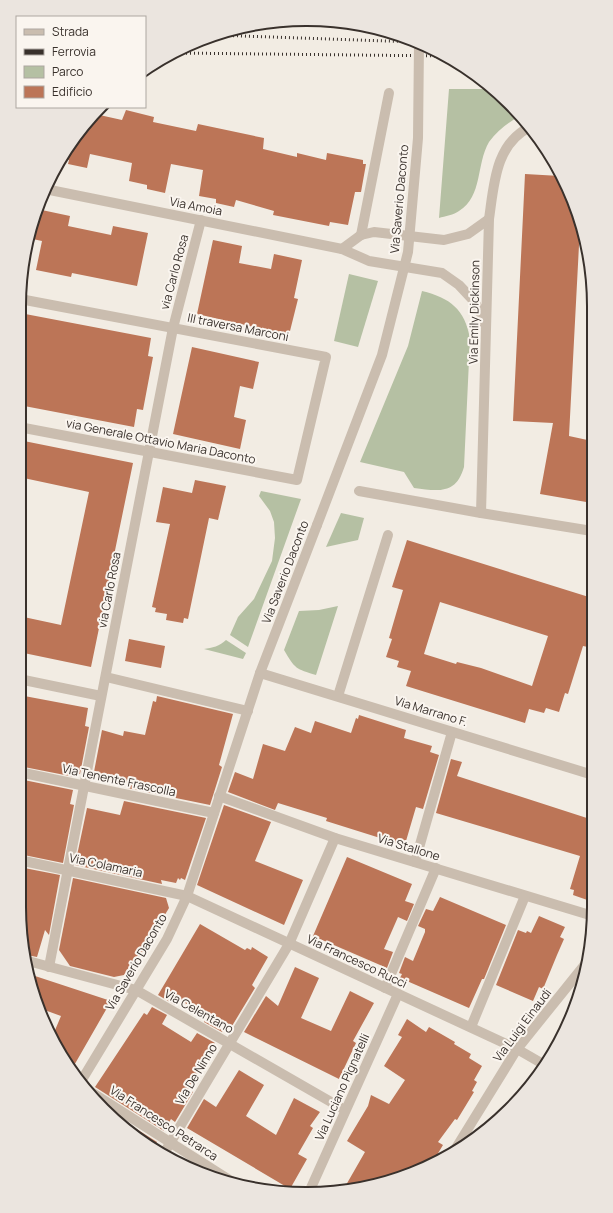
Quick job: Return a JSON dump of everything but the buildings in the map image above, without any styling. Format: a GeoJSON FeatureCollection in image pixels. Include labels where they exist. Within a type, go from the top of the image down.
{"type":"FeatureCollection","features":[{"type":"Feature","properties":{"kind":"street","name":"Via Saverio Daconto"},"geometry":{"type":"LineString","coordinates":[[84,1077],[167,940],[187,896],[260,673],[382,355],[408,252],[418,138],[420,50]]}},
{"type":"Feature","properties":{"kind":"street"},"geometry":{"type":"LineString","coordinates":[[361,235],[389,93]]}},
{"type":"Feature","properties":{"kind":"street","name":"Via Emily Dickinson"},"geometry":{"type":"LineString","coordinates":[[481,512],[489,220],[496,173],[500,160],[506,147],[513,138],[524,130]]}},
{"type":"Feature","properties":{"kind":"street","name":"Via Amoia"},"geometry":{"type":"LineString","coordinates":[[51,190],[342,249],[369,261],[442,273],[459,285],[473,300],[480,311],[486,329]]}},
{"type":"Feature","properties":{"kind":"street","name":"via Carlo Rosa"},"geometry":{"type":"LineString","coordinates":[[49,967],[173,328],[201,220]]}},
{"type":"Feature","properties":{"kind":"street"},"geometry":{"type":"LineString","coordinates":[[342,249],[361,235],[374,232],[444,240],[468,234],[489,220]]}},
{"type":"Feature","properties":{"kind":"street","name":"III traversa Marconi"},"geometry":{"type":"LineString","coordinates":[[26,300],[326,357],[298,480]]}},
{"type":"Feature","properties":{"kind":"street","name":"via Generale Ottavio Maria Daconto"},"geometry":{"type":"LineString","coordinates":[[26,428],[298,480]]}},
{"type":"Feature","properties":{"kind":"street"},"geometry":{"type":"LineString","coordinates":[[359,491],[587,530]]}},
{"type":"Feature","properties":{"kind":"street"},"geometry":{"type":"LineString","coordinates":[[338,696],[388,535]]}},
{"type":"Feature","properties":{"kind":"street","name":"Via Marrano F."},"geometry":{"type":"LineString","coordinates":[[260,673],[587,773]]}},
{"type":"Feature","properties":{"kind":"street"},"geometry":{"type":"LineString","coordinates":[[106,677],[248,711]]}},
{"type":"Feature","properties":{"kind":"street"},"geometry":{"type":"LineString","coordinates":[[26,680],[101,696]]}},
{"type":"Feature","properties":{"kind":"street"},"geometry":{"type":"LineString","coordinates":[[415,862],[452,732]]}},
{"type":"Feature","properties":{"kind":"street","name":"Via Tenente Frascolla"},"geometry":{"type":"LineString","coordinates":[[26,774],[214,813]]}},
{"type":"Feature","properties":{"kind":"street","name":"Via Stallone"},"geometry":{"type":"LineString","coordinates":[[219,796],[335,838],[587,914]]}},
{"type":"Feature","properties":{"kind":"street","name":"Via De Ninno"},"geometry":{"type":"LineString","coordinates":[[166,1149],[289,944],[335,838]]}},
{"type":"Feature","properties":{"kind":"street","name":"Via Colamaria"},"geometry":{"type":"LineString","coordinates":[[26,862],[187,896]]}},
{"type":"Feature","properties":{"kind":"street"},"geometry":{"type":"LineString","coordinates":[[385,988],[436,868]]}},
{"type":"Feature","properties":{"kind":"street","name":"Via Francesco Rucci"},"geometry":{"type":"LineString","coordinates":[[187,896],[471,1027],[517,1049],[540,1062]]}},
{"type":"Feature","properties":{"kind":"street"},"geometry":{"type":"LineString","coordinates":[[471,1027],[525,896]]}},
{"type":"Feature","properties":{"kind":"street","name":"Via Celentano"},"geometry":{"type":"LineString","coordinates":[[31,962],[136,990],[345,1110]]}},
{"type":"Feature","properties":{"kind":"street","name":"Via Luigi Einaudi"},"geometry":{"type":"LineString","coordinates":[[460,1141],[517,1049],[579,972]]}},
{"type":"Feature","properties":{"kind":"street","name":"Via Luciano Pignatelli"},"geometry":{"type":"LineString","coordinates":[[311,1187],[398,994]]}},
{"type":"Feature","properties":{"kind":"street","name":"Via Francesco Petrarca"},"geometry":{"type":"LineString","coordinates":[[103,1099],[217,1172]]}},
{"type":"Feature","properties":{"kind":"green space"},"geometry":{"type":"Polygon","coordinates":[[[449,89],[483,89],[505,108],[514,119],[489,142],[482,160],[476,188],[467,205],[455,214],[439,218],[449,89]]]}},
{"type":"Feature","properties":{"kind":"green space"},"geometry":{"type":"Polygon","coordinates":[[[349,274],[378,281],[358,347],[334,341],[349,274]]]}},
{"type":"Feature","properties":{"kind":"green space"},"geometry":{"type":"Polygon","coordinates":[[[422,291],[441,297],[455,306],[464,320],[470,339],[464,467],[461,476],[456,483],[451,487],[438,490],[414,488],[404,472],[360,462],[408,346],[422,291]]]}},
{"type":"Feature","properties":{"kind":"green space"},"geometry":{"type":"Polygon","coordinates":[[[261,491],[301,499],[248,647],[230,635],[238,617],[254,599],[272,561],[275,538],[274,522],[270,511],[259,496],[261,491]]]}},
{"type":"Feature","properties":{"kind":"green space"},"geometry":{"type":"Polygon","coordinates":[[[341,513],[364,518],[358,540],[326,547],[341,513]]]}},
{"type":"Feature","properties":{"kind":"green space"},"geometry":{"type":"Polygon","coordinates":[[[338,606],[316,675],[304,671],[294,665],[284,650],[299,611],[319,610],[338,606]]]}},
{"type":"Feature","properties":{"kind":"green space"},"geometry":{"type":"Polygon","coordinates":[[[226,640],[246,653],[243,659],[204,649],[221,644],[226,640]]]}},
{"type":"Feature","properties":{"kind":"railway"},"geometry":{"type":"LineString","coordinates":[[235,36],[398,41]]}},
{"type":"Feature","properties":{"kind":"railway"},"geometry":{"type":"LineString","coordinates":[[186,53],[433,56]]}}]}
